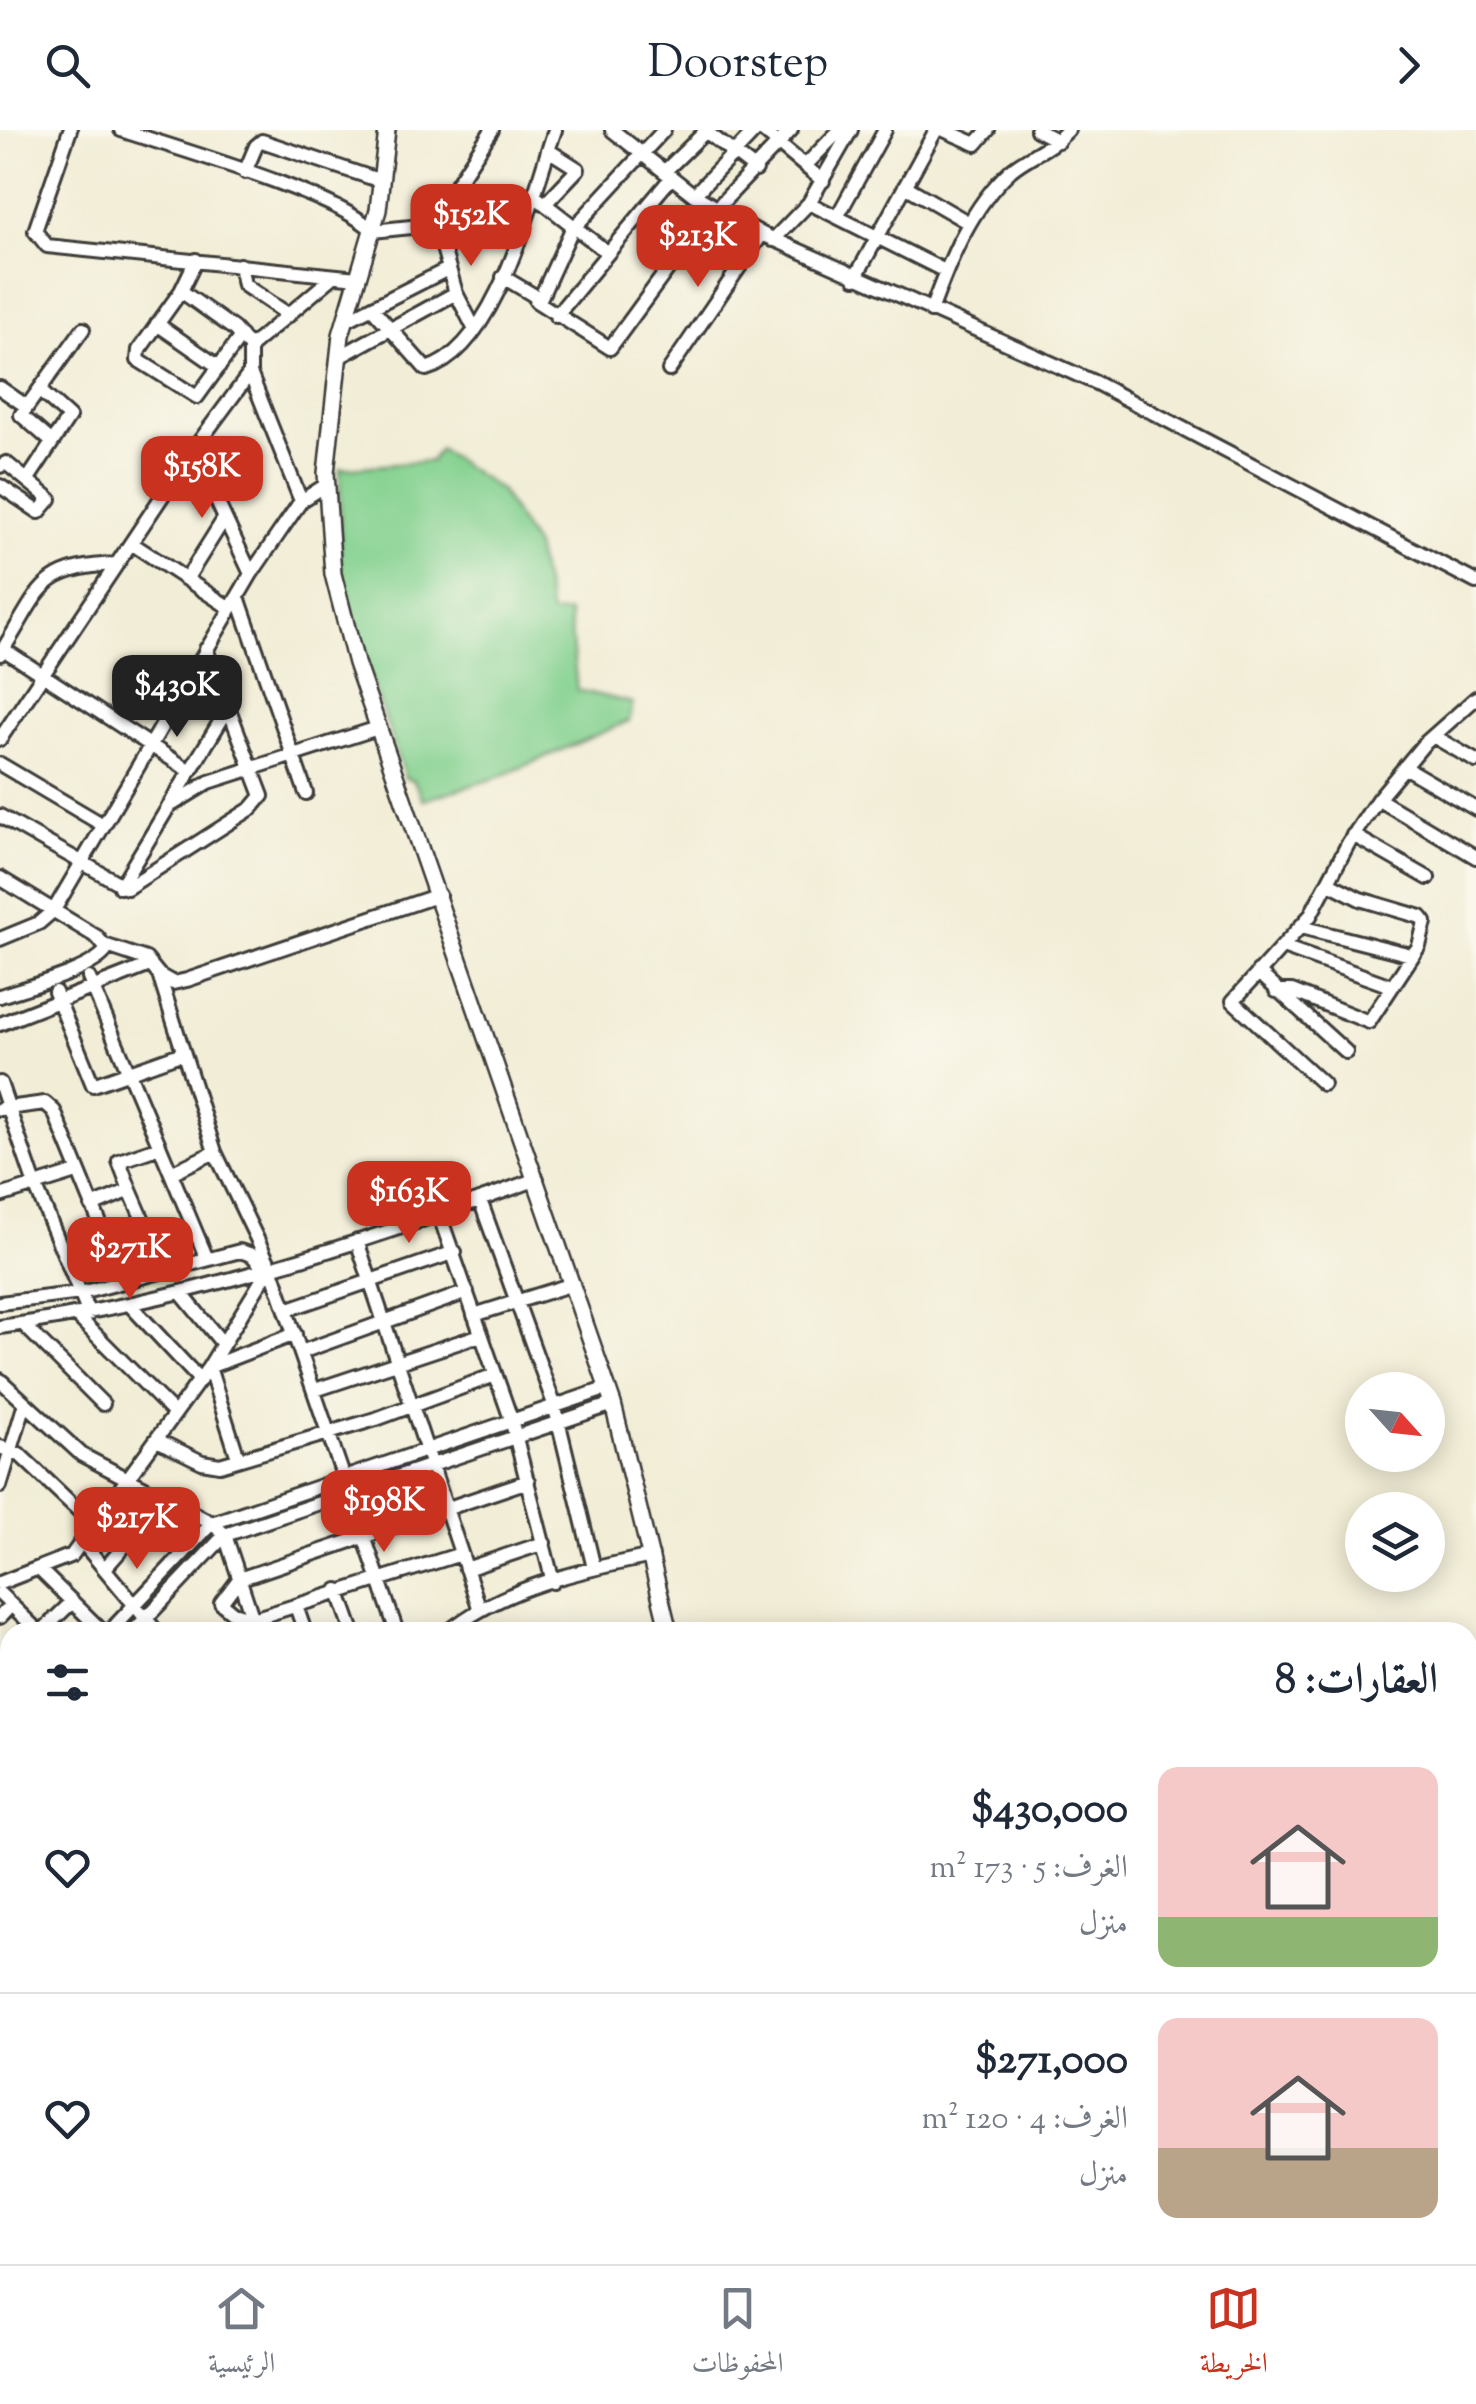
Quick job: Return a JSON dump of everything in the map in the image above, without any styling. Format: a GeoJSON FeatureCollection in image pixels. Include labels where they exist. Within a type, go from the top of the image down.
{"type":"FeatureCollection","features":[{"type":"Feature","properties":{"kind":"main road"},"geometry":{"type":"LineString","coordinates":[[387,130],[373,231],[345,320],[338,357],[326,486],[333,574],[356,663],[611,1396],[666,1622]]}},
{"type":"Feature","properties":{"kind":"street"},"geometry":{"type":"LineString","coordinates":[[70,130],[37,216],[39,242],[55,247],[357,278]]}},
{"type":"Feature","properties":{"kind":"street"},"geometry":{"type":"LineString","coordinates":[[121,130],[245,172],[354,216],[373,231],[417,230],[436,220],[492,130]]}},
{"type":"Feature","properties":{"kind":"street"},"geometry":{"type":"LineString","coordinates":[[167,146],[173,130]]}},
{"type":"Feature","properties":{"kind":"street"},"geometry":{"type":"LineString","coordinates":[[372,308],[429,370],[475,330],[519,237],[555,130]]}},
{"type":"Feature","properties":{"kind":"street"},"geometry":{"type":"LineString","coordinates":[[612,130],[694,195],[767,237],[1096,384],[1476,582]]}},
{"type":"Feature","properties":{"kind":"street"},"geometry":{"type":"LineString","coordinates":[[536,301],[576,228],[664,130]]}},
{"type":"Feature","properties":{"kind":"street"},"geometry":{"type":"LineString","coordinates":[[556,316],[706,130],[756,170]]}},
{"type":"Feature","properties":{"kind":"street"},"geometry":{"type":"LineString","coordinates":[[694,195],[760,130],[823,180]]}},
{"type":"Feature","properties":{"kind":"street"},"geometry":{"type":"LineString","coordinates":[[502,277],[610,348],[715,208],[791,130]]}},
{"type":"Feature","properties":{"kind":"street"},"geometry":{"type":"LineString","coordinates":[[805,166],[840,130]]}},
{"type":"Feature","properties":{"kind":"street"},"geometry":{"type":"LineString","coordinates":[[669,370],[767,237],[809,202],[851,130]]}},
{"type":"Feature","properties":{"kind":"street"},"geometry":{"type":"LineString","coordinates":[[837,217],[885,130]]}},
{"type":"Feature","properties":{"kind":"street"},"geometry":{"type":"LineString","coordinates":[[854,278],[936,130]]}},
{"type":"Feature","properties":{"kind":"street"},"geometry":{"type":"LineString","coordinates":[[944,130],[976,144],[988,130]]}},
{"type":"Feature","properties":{"kind":"street"},"geometry":{"type":"LineString","coordinates":[[1038,130],[1063,135]]}},
{"type":"Feature","properties":{"kind":"street"},"geometry":{"type":"LineString","coordinates":[[931,310],[968,223],[1014,168],[1063,135]]}},
{"type":"Feature","properties":{"kind":"street"},"geometry":{"type":"LineString","coordinates":[[245,172],[256,146],[262,142],[382,181]]}},
{"type":"Feature","properties":{"kind":"street"},"geometry":{"type":"LineString","coordinates":[[545,204],[578,169],[548,150]]}},
{"type":"Feature","properties":{"kind":"street"},"geometry":{"type":"LineString","coordinates":[[905,186],[968,223]]}},
{"type":"Feature","properties":{"kind":"street"},"geometry":{"type":"LineString","coordinates":[[532,194],[608,253]]}},
{"type":"Feature","properties":{"kind":"street"},"geometry":{"type":"LineString","coordinates":[[449,198],[519,237]]}},
{"type":"Feature","properties":{"kind":"street"},"geometry":{"type":"LineString","coordinates":[[809,202],[946,271]]}},
{"type":"Feature","properties":{"kind":"street"},"geometry":{"type":"LineString","coordinates":[[436,220],[456,293],[475,330]]}},
{"type":"Feature","properties":{"kind":"street"},"geometry":{"type":"LineString","coordinates":[[196,260],[181,291],[138,350],[138,360],[197,397],[219,367],[246,341],[290,315],[334,276]]}},
{"type":"Feature","properties":{"kind":"street"},"geometry":{"type":"LineString","coordinates":[[240,265],[244,285],[290,315]]}},
{"type":"Feature","properties":{"kind":"street"},"geometry":{"type":"LineString","coordinates":[[345,320],[448,269]]}},
{"type":"Feature","properties":{"kind":"street"},"geometry":{"type":"LineString","coordinates":[[181,291],[246,341],[250,373],[300,501]]}},
{"type":"Feature","properties":{"kind":"street"},"geometry":{"type":"LineString","coordinates":[[338,357],[456,293]]}},
{"type":"Feature","properties":{"kind":"street"},"geometry":{"type":"LineString","coordinates":[[157,324],[219,367]]}},
{"type":"Feature","properties":{"kind":"street"},"geometry":{"type":"LineString","coordinates":[[52,442],[22,418],[26,406],[83,329]]}},
{"type":"Feature","properties":{"kind":"street"},"geometry":{"type":"LineString","coordinates":[[0,739],[193,450],[250,373]]}},
{"type":"Feature","properties":{"kind":"street"},"geometry":{"type":"LineString","coordinates":[[0,388],[26,406]]}},
{"type":"Feature","properties":{"kind":"street"},"geometry":{"type":"LineString","coordinates":[[28,479],[68,414],[38,390]]}},
{"type":"Feature","properties":{"kind":"street"},"geometry":{"type":"LineString","coordinates":[[193,450],[251,574]]}},
{"type":"Feature","properties":{"kind":"street"},"geometry":{"type":"LineString","coordinates":[[0,466],[6,463],[50,496],[40,512],[0,486]]}},
{"type":"Feature","properties":{"kind":"street"},"geometry":{"type":"LineString","coordinates":[[3,936],[39,923],[54,910],[251,574],[300,501],[326,486]]}},
{"type":"Feature","properties":{"kind":"street"},"geometry":{"type":"LineString","coordinates":[[187,578],[224,519]]}},
{"type":"Feature","properties":{"kind":"street"},"geometry":{"type":"LineString","coordinates":[[131,543],[234,602],[294,751],[306,794]]}},
{"type":"Feature","properties":{"kind":"street"},"geometry":{"type":"LineString","coordinates":[[117,564],[79,565],[54,576],[2,652],[190,772]]}},
{"type":"Feature","properties":{"kind":"street"},"geometry":{"type":"LineString","coordinates":[[0,816],[120,888],[136,886],[259,802],[262,796],[252,767],[206,649]]}},
{"type":"Feature","properties":{"kind":"street"},"geometry":{"type":"LineString","coordinates":[[1323,1084],[1233,1003],[1302,927],[1378,799],[1433,736],[1476,698]]}},
{"type":"Feature","properties":{"kind":"street"},"geometry":{"type":"LineString","coordinates":[[120,888],[230,708]]}},
{"type":"Feature","properties":{"kind":"street"},"geometry":{"type":"LineString","coordinates":[[174,804],[209,782],[294,751],[378,728]]}},
{"type":"Feature","properties":{"kind":"street"},"geometry":{"type":"LineString","coordinates":[[1433,736],[1476,761]]}},
{"type":"Feature","properties":{"kind":"street"},"geometry":{"type":"LineString","coordinates":[[0,764],[103,825]]}},
{"type":"Feature","properties":{"kind":"street"},"geometry":{"type":"LineString","coordinates":[[1404,768],[1476,809]]}},
{"type":"Feature","properties":{"kind":"street"},"geometry":{"type":"LineString","coordinates":[[1378,799],[1476,857]]}},
{"type":"Feature","properties":{"kind":"street"},"geometry":{"type":"LineString","coordinates":[[1354,835],[1428,878]]}},
{"type":"Feature","properties":{"kind":"street"},"geometry":{"type":"LineString","coordinates":[[0,878],[173,983],[439,894]]}},
{"type":"Feature","properties":{"kind":"street"},"geometry":{"type":"LineString","coordinates":[[1276,990],[1292,991],[1368,1022],[1420,942],[1423,919],[1360,900],[1331,884]]}},
{"type":"Feature","properties":{"kind":"street"},"geometry":{"type":"LineString","coordinates":[[1302,927],[1411,955]]}},
{"type":"Feature","properties":{"kind":"street"},"geometry":{"type":"LineString","coordinates":[[0,996],[102,957],[107,946]]}},
{"type":"Feature","properties":{"kind":"street"},"geometry":{"type":"LineString","coordinates":[[1283,946],[1391,986]]}},
{"type":"Feature","properties":{"kind":"street"},"geometry":{"type":"LineString","coordinates":[[0,1024],[90,982],[155,970]]}},
{"type":"Feature","properties":{"kind":"street"},"geometry":{"type":"LineString","coordinates":[[155,970],[215,1152],[295,1334],[394,1622]]}},
{"type":"Feature","properties":{"kind":"street"},"geometry":{"type":"LineString","coordinates":[[1258,972],[1346,1052]]}},
{"type":"Feature","properties":{"kind":"street"},"geometry":{"type":"LineString","coordinates":[[90,982],[207,1259]]}},
{"type":"Feature","properties":{"kind":"street"},"geometry":{"type":"LineString","coordinates":[[56,996],[91,1084],[183,1054]]}},
{"type":"Feature","properties":{"kind":"street"},"geometry":{"type":"LineString","coordinates":[[0,1083],[6,1110],[81,1293],[83,1315],[175,1414]]}},
{"type":"Feature","properties":{"kind":"street"},"geometry":{"type":"LineString","coordinates":[[6,1110],[45,1103],[50,1107],[124,1282]]}},
{"type":"Feature","properties":{"kind":"street"},"geometry":{"type":"LineString","coordinates":[[160,1148],[118,1161],[166,1271]]}},
{"type":"Feature","properties":{"kind":"street"},"geometry":{"type":"LineString","coordinates":[[171,1173],[215,1152]]}},
{"type":"Feature","properties":{"kind":"street"},"geometry":{"type":"LineString","coordinates":[[0,1196],[77,1172]]}},
{"type":"Feature","properties":{"kind":"street"},"geometry":{"type":"LineString","coordinates":[[0,1328],[130,1306],[270,1271],[537,1179]]}},
{"type":"Feature","properties":{"kind":"street"},"geometry":{"type":"LineString","coordinates":[[92,1206],[130,1190]]}},
{"type":"Feature","properties":{"kind":"street"},"geometry":{"type":"LineString","coordinates":[[480,1200],[554,1404],[594,1568]]}},
{"type":"Feature","properties":{"kind":"street"},"geometry":{"type":"LineString","coordinates":[[438,1214],[455,1252],[511,1419],[553,1582]]}},
{"type":"Feature","properties":{"kind":"street"},"geometry":{"type":"LineString","coordinates":[[358,1241],[479,1607]]}},
{"type":"Feature","properties":{"kind":"street"},"geometry":{"type":"LineString","coordinates":[[0,1303],[81,1293],[245,1251],[270,1271]]}},
{"type":"Feature","properties":{"kind":"street"},"geometry":{"type":"LineString","coordinates":[[286,1310],[455,1252]]}},
{"type":"Feature","properties":{"kind":"street"},"geometry":{"type":"LineString","coordinates":[[0,1583],[65,1560],[82,1542],[200,1380],[270,1271]]}},
{"type":"Feature","properties":{"kind":"street"},"geometry":{"type":"LineString","coordinates":[[474,1315],[574,1284]]}},
{"type":"Feature","properties":{"kind":"street"},"geometry":{"type":"LineString","coordinates":[[301,1352],[468,1292]]}},
{"type":"Feature","properties":{"kind":"street"},"geometry":{"type":"LineString","coordinates":[[181,1293],[223,1344]]}},
{"type":"Feature","properties":{"kind":"street"},"geometry":{"type":"LineString","coordinates":[[130,1306],[200,1380]]}},
{"type":"Feature","properties":{"kind":"street"},"geometry":{"type":"LineString","coordinates":[[23,1324],[103,1404]]}},
{"type":"Feature","properties":{"kind":"street"},"geometry":{"type":"LineString","coordinates":[[209,1367],[295,1334]]}},
{"type":"Feature","properties":{"kind":"street"},"geometry":{"type":"LineString","coordinates":[[315,1390],[482,1335]]}},
{"type":"Feature","properties":{"kind":"street"},"geometry":{"type":"LineString","coordinates":[[209,1367],[238,1458]]}},
{"type":"Feature","properties":{"kind":"street"},"geometry":{"type":"LineString","coordinates":[[157,1440],[211,1465],[329,1432],[495,1375]]}},
{"type":"Feature","properties":{"kind":"street"},"geometry":{"type":"LineString","coordinates":[[0,1380],[82,1456],[212,1523],[225,1535],[254,1622]]}},
{"type":"Feature","properties":{"kind":"street"},"geometry":{"type":"LineString","coordinates":[[116,1622],[212,1523],[554,1404],[611,1396]]}},
{"type":"Feature","properties":{"kind":"street"},"geometry":{"type":"LineString","coordinates":[[82,1542],[106,1567],[144,1620],[225,1535],[559,1421],[611,1396]]}},
{"type":"Feature","properties":{"kind":"street"},"geometry":{"type":"LineString","coordinates":[[0,1486],[5,1449],[25,1404]]}},
{"type":"Feature","properties":{"kind":"street"},"geometry":{"type":"LineString","coordinates":[[5,1449],[95,1526]]}},
{"type":"Feature","properties":{"kind":"street"},"geometry":{"type":"LineString","coordinates":[[248,1622],[221,1603],[240,1579],[528,1481]]}},
{"type":"Feature","properties":{"kind":"street"},"geometry":{"type":"LineString","coordinates":[[106,1567],[165,1500]]}},
{"type":"Feature","properties":{"kind":"street"},"geometry":{"type":"LineString","coordinates":[[466,1569],[544,1543]]}},
{"type":"Feature","properties":{"kind":"street"},"geometry":{"type":"LineString","coordinates":[[263,1622],[338,1590],[460,1554]]}},
{"type":"Feature","properties":{"kind":"street"},"geometry":{"type":"LineString","coordinates":[[460,1622],[479,1607],[594,1568],[652,1556]]}},
{"type":"Feature","properties":{"kind":"street"},"geometry":{"type":"LineString","coordinates":[[39,1569],[94,1622]]}},
{"type":"Feature","properties":{"kind":"street"},"geometry":{"type":"LineString","coordinates":[[338,1590],[349,1622]]}},
{"type":"Feature","properties":{"kind":"street"},"geometry":{"type":"LineString","coordinates":[[0,1594],[30,1622]]}},
{"type":"Feature","properties":{"kind":"street"},"geometry":{"type":"LineString","coordinates":[[51,1622],[72,1603]]}},
{"type":"Feature","properties":{"kind":"street"},"geometry":{"type":"LineString","coordinates":[[0,1616],[11,1604]]}},
{"type":"Feature","properties":{"kind":"street"},"geometry":{"type":"LineString","coordinates":[[296,1606],[302,1622]]}},
{"type":"Feature","properties":{"kind":"green space"},"geometry":{"type":"Polygon","coordinates":[[[439,449],[500,490],[535,547],[551,614],[569,613],[577,690],[633,703],[629,721],[499,777],[423,800],[414,781],[405,778],[358,640],[340,570],[340,469],[431,461],[439,449]]]}}]}
